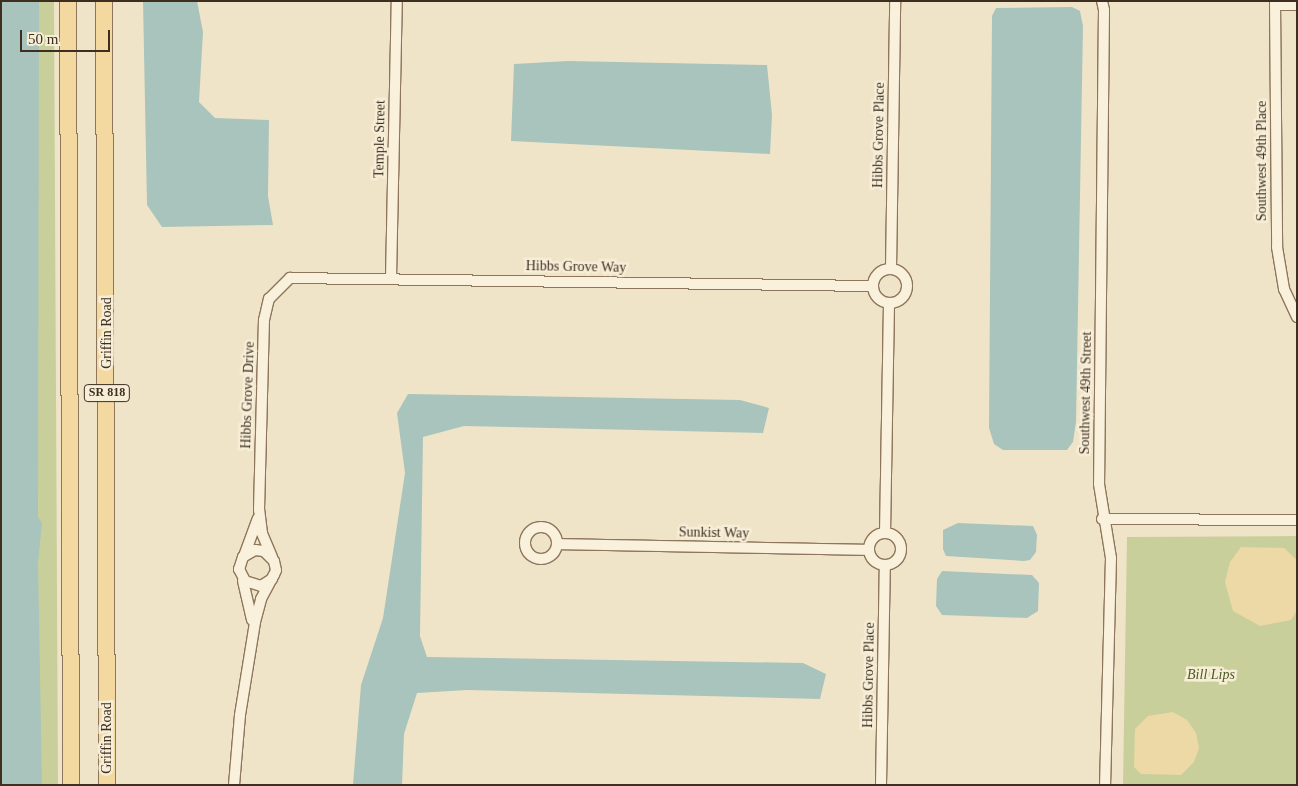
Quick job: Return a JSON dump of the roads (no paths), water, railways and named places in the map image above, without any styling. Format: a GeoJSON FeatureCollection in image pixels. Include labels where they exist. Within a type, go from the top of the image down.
{"type":"FeatureCollection","features":[{"type":"Feature","properties":{"kind":"main road","name":"SR 818"},"geometry":{"type":"LineString","coordinates":[[68,1],[71,785]]}},
{"type":"Feature","properties":{"kind":"main road","name":"Griffin Road"},"geometry":{"type":"LineString","coordinates":[[104,1],[107,785]]}},
{"type":"Feature","properties":{"kind":"street","name":"Temple Street"},"geometry":{"type":"LineString","coordinates":[[391,278],[397,1]]}},
{"type":"Feature","properties":{"kind":"street","name":"Hibbs Grove Place"},"geometry":{"type":"LineString","coordinates":[[891,269],[895,1]]}},
{"type":"Feature","properties":{"kind":"street","name":"Southwest 49th Street"},"geometry":{"type":"LineString","coordinates":[[1102,1],[1104,10],[1099,484],[1102,519],[1111,558],[1105,785]]}},
{"type":"Feature","properties":{"kind":"street"},"geometry":{"type":"LineString","coordinates":[[1275,3],[1297,5]]}},
{"type":"Feature","properties":{"kind":"street","name":"Southwest 49th Place"},"geometry":{"type":"LineString","coordinates":[[1275,3],[1276,247],[1284,289],[1297,317]]}},
{"type":"Feature","properties":{"kind":"street"},"geometry":{"type":"LineString","coordinates":[[891,269],[905,278],[907,290],[902,299],[889,303],[878,298],[874,286],[880,272],[891,269]]}},
{"type":"Feature","properties":{"kind":"street","name":"Hibbs Grove Way"},"geometry":{"type":"LineString","coordinates":[[280,286],[298,277],[874,286]]}},
{"type":"Feature","properties":{"kind":"street","name":"Hibbs Grove Drive"},"geometry":{"type":"LineString","coordinates":[[272,557],[262,533],[259,510],[264,320],[269,299],[280,286]]}},
{"type":"Feature","properties":{"kind":"street"},"geometry":{"type":"LineString","coordinates":[[886,533],[889,303]]}},
{"type":"Feature","properties":{"kind":"street","name":"Hibbs Grove Drive"},"geometry":{"type":"LineString","coordinates":[[243,557],[253,536],[259,510]]}},
{"type":"Feature","properties":{"kind":"street"},"geometry":{"type":"LineString","coordinates":[[1102,519],[1297,520]]}},
{"type":"Feature","properties":{"kind":"street"},"geometry":{"type":"LineString","coordinates":[[886,533],[895,536],[902,549],[894,562],[885,565],[872,559],[869,550],[872,540],[886,533]]}},
{"type":"Feature","properties":{"kind":"street","name":"Sunkist Way"},"geometry":{"type":"LineString","coordinates":[[558,544],[869,550]]}},
{"type":"Feature","properties":{"kind":"street"},"geometry":{"type":"LineString","coordinates":[[234,785],[239,722],[259,605],[276,570],[272,557],[260,550],[243,557],[239,569],[250,600],[252,641]]}},
{"type":"Feature","properties":{"kind":"street","name":"Hibbs Grove Place"},"geometry":{"type":"LineString","coordinates":[[880,785],[885,565]]}},
{"type":"Feature","properties":{"kind":"street"},"geometry":{"type":"LineString","coordinates":[[242,578],[257,586],[272,579]]}},
{"type":"Feature","properties":{"kind":"water"},"geometry":{"type":"Polygon","coordinates":[[[1,1],[39,1],[38,517],[42,523],[38,563],[42,785],[1,785],[1,1]]]}},
{"type":"Feature","properties":{"kind":"water"},"geometry":{"type":"Polygon","coordinates":[[[143,1],[197,1],[203,32],[199,102],[215,118],[269,120],[268,196],[273,225],[162,227],[147,205],[143,1]]]}},
{"type":"Feature","properties":{"kind":"water"},"geometry":{"type":"Polygon","coordinates":[[[1072,7],[1080,11],[1083,26],[1076,422],[1073,442],[1067,450],[1003,450],[994,444],[989,428],[992,16],[996,8],[1072,7]]]}},
{"type":"Feature","properties":{"kind":"water"},"geometry":{"type":"Polygon","coordinates":[[[568,61],[767,65],[772,115],[770,154],[511,141],[514,64],[568,61]]]}},
{"type":"Feature","properties":{"kind":"water"},"geometry":{"type":"Polygon","coordinates":[[[408,394],[740,400],[769,408],[763,433],[464,426],[423,437],[420,636],[427,657],[803,663],[826,674],[820,699],[467,690],[417,693],[404,734],[402,785],[353,785],[361,685],[383,618],[405,473],[397,413],[408,394]]]}},
{"type":"Feature","properties":{"kind":"water"},"geometry":{"type":"Polygon","coordinates":[[[958,523],[1033,526],[1037,535],[1036,552],[1030,560],[1024,561],[946,556],[943,549],[943,530],[958,523]]]}},
{"type":"Feature","properties":{"kind":"water"},"geometry":{"type":"Polygon","coordinates":[[[942,571],[1032,575],[1039,583],[1038,611],[1027,618],[942,615],[936,606],[937,579],[942,571]]]}},
{"type":"Feature","properties":{"kind":"park label","name":"Bill Lips"},"geometry":{"type":"Point","coordinates":[1211,675]}}]}
